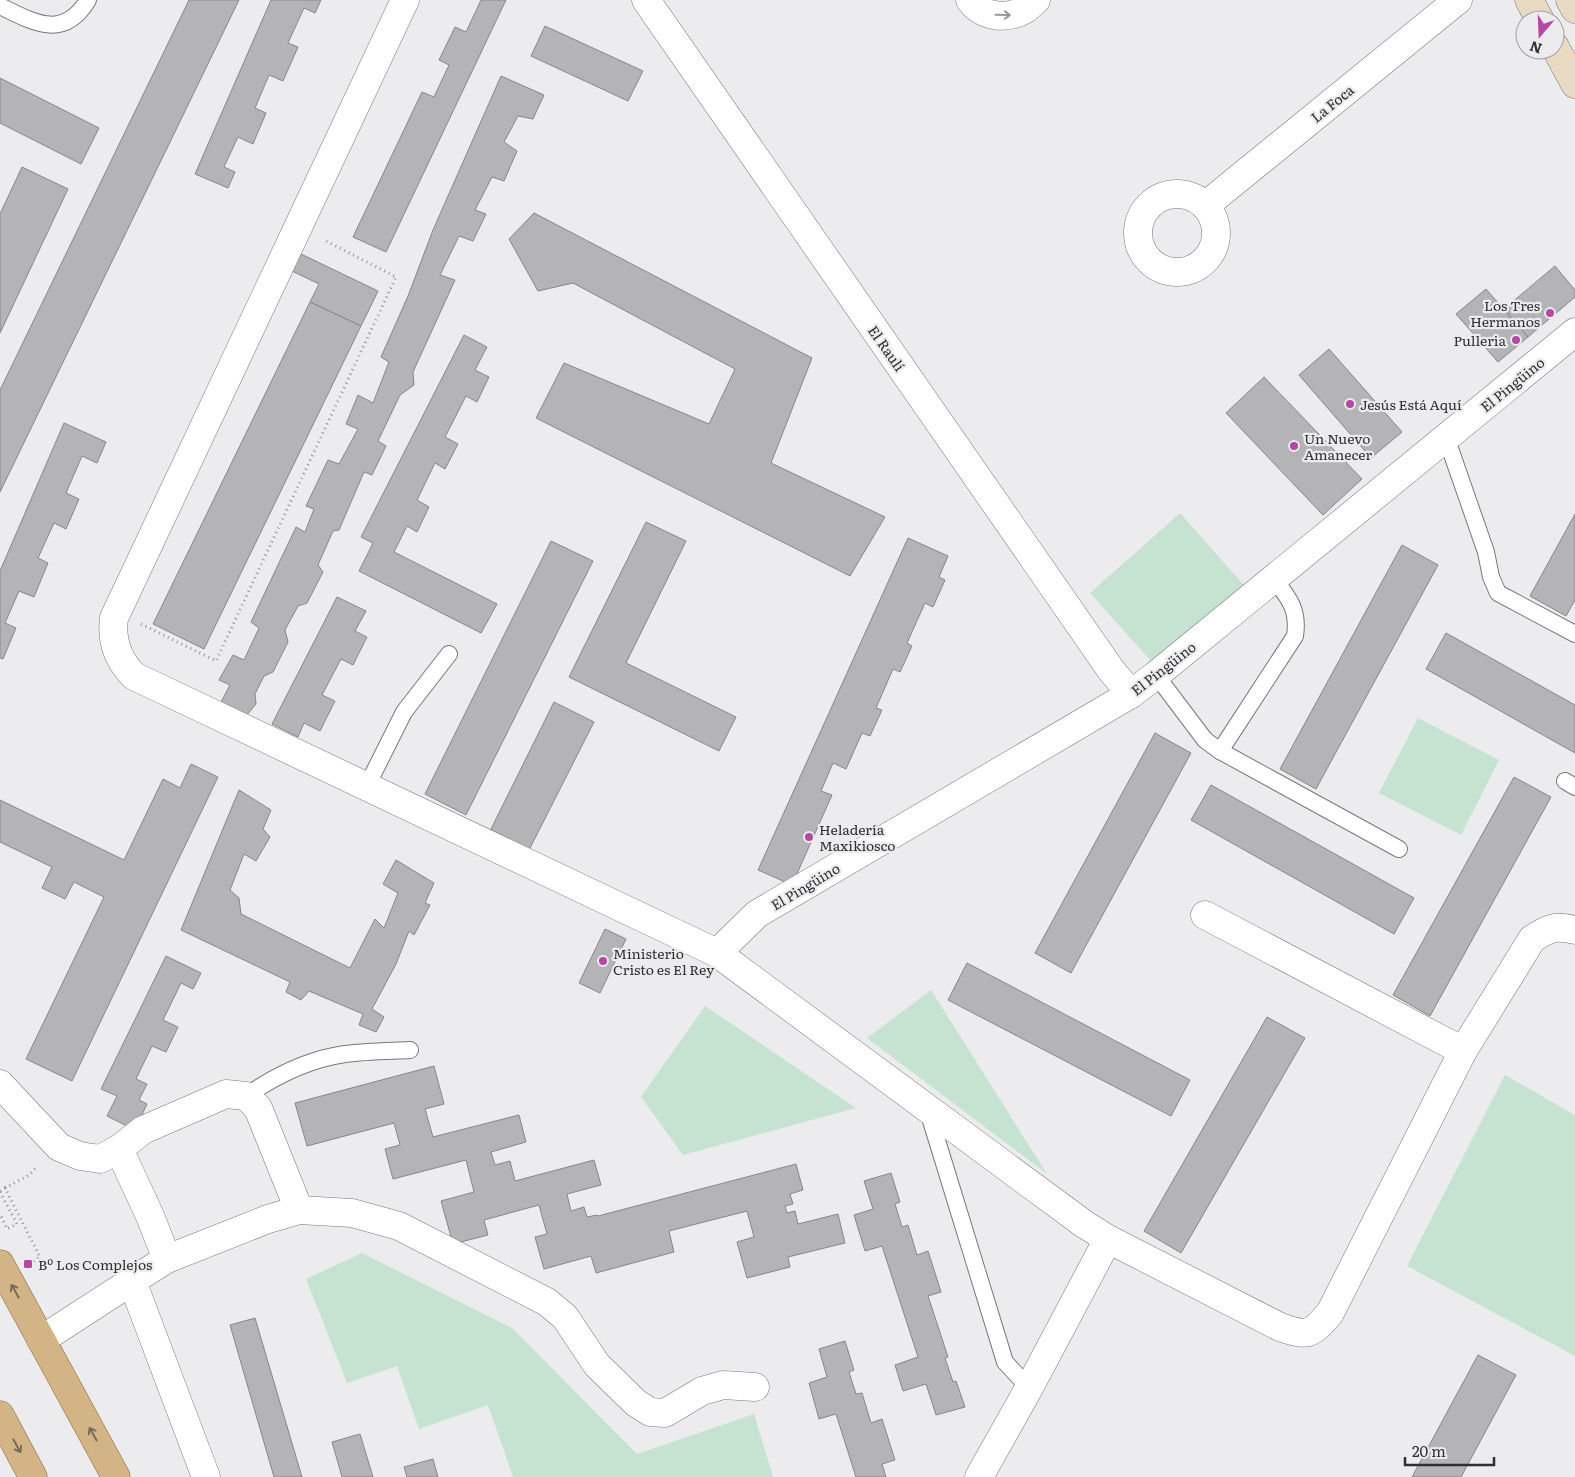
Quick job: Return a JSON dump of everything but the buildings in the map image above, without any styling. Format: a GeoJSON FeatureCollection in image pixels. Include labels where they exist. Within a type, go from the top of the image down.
{"type":"FeatureCollection","features":[{"type":"Feature","properties":{"kind":"main road"},"geometry":{"type":"LineString","coordinates":[[1570,0],[1575,10]]}},
{"type":"Feature","properties":{"kind":"main road"},"geometry":{"type":"LineString","coordinates":[[1562,60],[1575,84]]}},
{"type":"Feature","properties":{"kind":"main road"},"geometry":{"type":"LineString","coordinates":[[0,1264],[116,1477]]}},
{"type":"Feature","properties":{"kind":"main road"},"geometry":{"type":"LineString","coordinates":[[0,1415],[34,1477]]}},
{"type":"Feature","properties":{"kind":"street"},"geometry":{"type":"LineString","coordinates":[[406,0],[114,618],[113,629],[116,648],[124,665],[134,676],[717,953],[1084,1224],[1108,1239],[1280,1327],[1299,1334],[1315,1330],[1330,1313],[1463,1051],[1532,939],[1547,929],[1564,928],[1575,930]]}},
{"type":"Feature","properties":{"kind":"street","name":"El Raulí"},"geometry":{"type":"LineString","coordinates":[[646,0],[1111,670],[1131,694]]}},
{"type":"Feature","properties":{"kind":"street"},"geometry":{"type":"LineString","coordinates":[[970,0],[984,12],[1001,16],[1012,15],[1025,10],[1036,0]]}},
{"type":"Feature","properties":{"kind":"street","name":"La Foca"},"geometry":{"type":"LineString","coordinates":[[1206,206],[1458,0]]}},
{"type":"Feature","properties":{"kind":"street","name":"El Pingüino"},"geometry":{"type":"LineString","coordinates":[[717,953],[757,914],[1131,694],[1575,332]]}},
{"type":"Feature","properties":{"kind":"street"},"geometry":{"type":"LineString","coordinates":[[1205,915],[1463,1051]]}},
{"type":"Feature","properties":{"kind":"street"},"geometry":{"type":"LineString","coordinates":[[0,1084],[58,1147],[80,1156],[100,1159],[119,1148],[142,1130],[226,1094],[246,1096],[258,1108],[300,1210]]}},
{"type":"Feature","properties":{"kind":"street"},"geometry":{"type":"LineString","coordinates":[[119,1148],[167,1259]]}},
{"type":"Feature","properties":{"kind":"street"},"geometry":{"type":"LineString","coordinates":[[42,1340],[167,1259],[268,1218],[300,1210],[352,1213],[399,1226],[547,1302],[565,1317],[597,1365],[636,1403],[650,1412],[666,1413],[702,1391],[723,1385],[755,1387]]}},
{"type":"Feature","properties":{"kind":"street"},"geometry":{"type":"LineString","coordinates":[[979,1477],[1029,1388],[1108,1239]]}},
{"type":"Feature","properties":{"kind":"street"},"geometry":{"type":"LineString","coordinates":[[132,1281],[206,1477]]}},
{"type":"Feature","properties":{"kind":"lane"},"geometry":{"type":"LineString","coordinates":[[0,6],[37,23],[55,25],[71,20],[82,10],[88,0]]}},
{"type":"Feature","properties":{"kind":"lane"},"geometry":{"type":"LineString","coordinates":[[1446,437],[1486,552],[1490,577],[1498,593],[1575,634]]}},
{"type":"Feature","properties":{"kind":"lane"},"geometry":{"type":"LineString","coordinates":[[1220,751],[1295,636],[1297,625],[1292,603],[1274,579]]}},
{"type":"Feature","properties":{"kind":"lane"},"geometry":{"type":"LineString","coordinates":[[366,786],[404,712],[450,654]]}},
{"type":"Feature","properties":{"kind":"lane"},"geometry":{"type":"LineString","coordinates":[[1156,675],[1205,740],[1220,751],[1399,849]]}},
{"type":"Feature","properties":{"kind":"lane"},"geometry":{"type":"LineString","coordinates":[[246,1096],[259,1087],[308,1062],[345,1054],[410,1050]]}},
{"type":"Feature","properties":{"kind":"lane"},"geometry":{"type":"LineString","coordinates":[[928,1108],[1005,1362],[1029,1388]]}},
{"type":"Feature","properties":{"kind":"path"},"geometry":{"type":"LineString","coordinates":[[117,612],[216,661],[396,277],[299,227]]}},
{"type":"Feature","properties":{"kind":"path"},"geometry":{"type":"LineString","coordinates":[[0,1214],[8,1229],[17,1224],[0,1191],[29,1174],[58,1147]]}},
{"type":"Feature","properties":{"kind":"path"},"geometry":{"type":"LineString","coordinates":[[5,1188],[40,1258],[28,1264]]}},
{"type":"Feature","properties":{"kind":"green space"},"geometry":{"type":"Polygon","coordinates":[[[1180,513],[1250,592],[1159,670],[1090,593],[1180,513]]]}},
{"type":"Feature","properties":{"kind":"green space"},"geometry":{"type":"Polygon","coordinates":[[[1418,718],[1499,760],[1461,835],[1379,793],[1418,718]]]}},
{"type":"Feature","properties":{"kind":"green space"},"geometry":{"type":"Polygon","coordinates":[[[931,990],[1047,1174],[867,1038],[931,990]]]}},
{"type":"Feature","properties":{"kind":"green space"},"geometry":{"type":"Polygon","coordinates":[[[705,1006],[856,1108],[683,1155],[641,1097],[705,1006]]]}},
{"type":"Feature","properties":{"kind":"green space"},"geometry":{"type":"Polygon","coordinates":[[[1505,1075],[1575,1115],[1575,1356],[1407,1266],[1505,1075]]]}},
{"type":"Feature","properties":{"kind":"green space"},"geometry":{"type":"Polygon","coordinates":[[[362,1253],[512,1328],[637,1454],[754,1414],[773,1477],[513,1477],[488,1405],[419,1429],[397,1366],[347,1383],[306,1279],[362,1253]]]}},
{"type":"Feature","properties":{"kind":"place","name":"Los Tres Hermanos"},"geometry":{"type":"Point","coordinates":[1550,313]}},
{"type":"Feature","properties":{"kind":"place","name":"Pulleria"},"geometry":{"type":"Point","coordinates":[1516,340]}},
{"type":"Feature","properties":{"kind":"place","name":"Jesús Está Aquí"},"geometry":{"type":"Point","coordinates":[1350,404]}},
{"type":"Feature","properties":{"kind":"place","name":"Un Nuevo Amanecer"},"geometry":{"type":"Point","coordinates":[1294,446]}},
{"type":"Feature","properties":{"kind":"place","name":"Heladería Maxikiosco"},"geometry":{"type":"Point","coordinates":[809,837]}},
{"type":"Feature","properties":{"kind":"place","name":"Ministerio Cristo es El Rey"},"geometry":{"type":"Point","coordinates":[603,961]}},
{"type":"Feature","properties":{"kind":"place","name":"Bº Los Complejos"},"geometry":{"type":"Point","coordinates":[28,1264]}}]}
